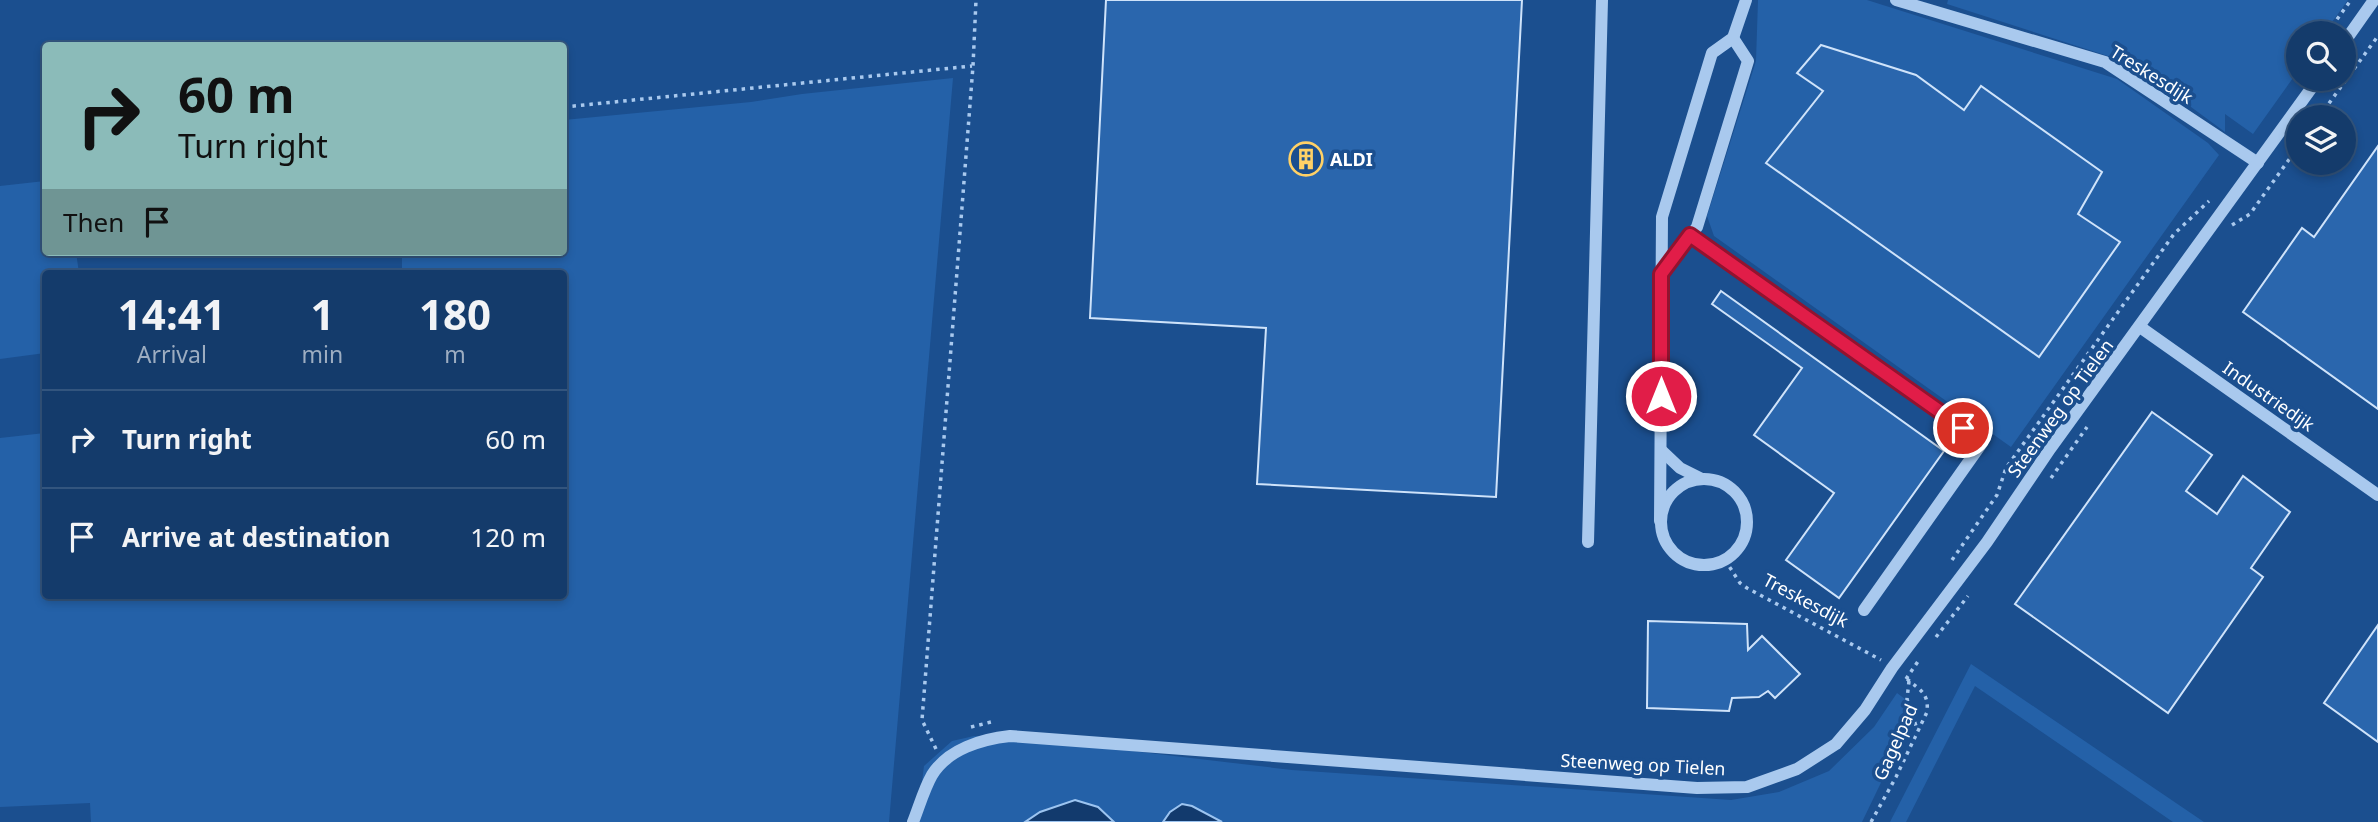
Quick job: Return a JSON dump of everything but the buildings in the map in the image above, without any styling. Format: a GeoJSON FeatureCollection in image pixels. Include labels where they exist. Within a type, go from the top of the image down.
{"type":"FeatureCollection","features":[{"type":"Feature","properties":{"kind":"street"},"geometry":{"type":"LineString","coordinates":[[1588,542],[1602,0]]}},
{"type":"Feature","properties":{"kind":"street"},"geometry":{"type":"LineString","coordinates":[[1660,521],[1668,496],[1678,487],[1689,481],[1715,480],[1736,493],[1743,504],[1746,529],[1735,552],[1713,564],[1700,565],[1687,562],[1676,555],[1667,545],[1660,521],[1662,218],[1712,53],[1733,38],[1746,0]]}},
{"type":"Feature","properties":{"kind":"street","name":"Treskesdijk"},"geometry":{"type":"LineString","coordinates":[[1895,0],[2105,62],[2258,163]]}},
{"type":"Feature","properties":{"kind":"street"},"geometry":{"type":"LineString","coordinates":[[2356,26],[2374,0]]}},
{"type":"Feature","properties":{"kind":"street"},"geometry":{"type":"LineString","coordinates":[[1661,274],[1697,226],[1748,61],[1733,38]]}},
{"type":"Feature","properties":{"kind":"street","name":"Steenweg op Tielen"},"geometry":{"type":"LineString","coordinates":[[913,822],[933,774],[953,755],[974,743],[1010,736],[1697,788],[1747,787],[1797,769],[1836,744],[1865,710],[1892,668],[1987,542],[2050,449],[2309,91]]}},
{"type":"Feature","properties":{"kind":"street"},"geometry":{"type":"LineString","coordinates":[[1690,235],[1982,443],[1864,610]]}},
{"type":"Feature","properties":{"kind":"street","name":"Industriedijk"},"geometry":{"type":"LineString","coordinates":[[2140,327],[2378,495]]}},
{"type":"Feature","properties":{"kind":"street"},"geometry":{"type":"LineString","coordinates":[[1661,450],[1680,468],[1702,479]]}},
{"type":"Feature","properties":{"kind":"path"},"geometry":{"type":"LineString","coordinates":[[936,750],[922,720],[976,0]]}},
{"type":"Feature","properties":{"kind":"path"},"geometry":{"type":"LineString","coordinates":[[2336,21],[2351,0]]}},
{"type":"Feature","properties":{"kind":"path"},"geometry":{"type":"LineString","coordinates":[[2328,105],[2378,36]]}},
{"type":"Feature","properties":{"kind":"path"},"geometry":{"type":"LineString","coordinates":[[567,107],[973,66]]}},
{"type":"Feature","properties":{"kind":"path"},"geometry":{"type":"LineString","coordinates":[[2232,225],[2250,214],[2286,164]]}},
{"type":"Feature","properties":{"kind":"path"},"geometry":{"type":"LineString","coordinates":[[1949,564],[1997,495],[2006,468],[2174,233],[2213,197]]}},
{"type":"Feature","properties":{"kind":"path"},"geometry":{"type":"LineString","coordinates":[[2050,480],[2089,424]]}},
{"type":"Feature","properties":{"kind":"path","name":"Treskesdijk"},"geometry":{"type":"LineString","coordinates":[[1725,559],[1740,583],[1747,588],[1880,659],[1873,670]]}},
{"type":"Feature","properties":{"kind":"path"},"geometry":{"type":"LineString","coordinates":[[1934,640],[1971,591]]}},
{"type":"Feature","properties":{"kind":"path"},"geometry":{"type":"LineString","coordinates":[[1918,731],[1909,710],[1907,693],[1908,680],[1921,658]]}},
{"type":"Feature","properties":{"kind":"path","name":"Gagelpad"},"geometry":{"type":"LineString","coordinates":[[1871,822],[1927,712],[1928,701],[1925,694],[1908,680]]}},
{"type":"Feature","properties":{"kind":"path"},"geometry":{"type":"LineString","coordinates":[[969,728],[980,723],[1002,720]]}},
{"type":"Feature","properties":{"kind":"shaded area"},"geometry":{"type":"Polygon","coordinates":[[[1758,0],[1867,0],[2117,79],[2208,143],[2219,155],[2011,447],[1714,236],[1707,216],[1756,61],[1758,0]]]}},
{"type":"Feature","properties":{"kind":"shaded area"},"geometry":{"type":"Polygon","coordinates":[[[1948,0],[2348,0],[2333,21],[2286,21],[2286,88],[2253,134],[2225,114],[2225,132],[2172,93],[2111,57],[1947,4],[1948,0]]]}},
{"type":"Feature","properties":{"kind":"shaded area"},"geometry":{"type":"Polygon","coordinates":[[[953,78],[889,822],[91,822],[90,803],[0,807],[0,438],[42,433],[42,599],[567,599],[567,270],[402,270],[402,256],[567,256],[567,120],[751,102],[953,78]]]}},
{"type":"Feature","properties":{"kind":"shaded area"},"geometry":{"type":"Polygon","coordinates":[[[42,181],[42,256],[77,256],[79,270],[42,270],[42,353],[0,359],[0,186],[42,181]]]}},
{"type":"Feature","properties":{"kind":"shaded area"},"geometry":{"type":"Polygon","coordinates":[[[1971,664],[2204,822],[2173,822],[1975,686],[1906,822],[1890,822],[1971,664]]]}},
{"type":"Feature","properties":{"kind":"shaded area"},"geometry":{"type":"Polygon","coordinates":[[[1897,693],[1917,708],[1862,822],[917,822],[924,766],[952,741],[974,736],[1023,738],[1292,770],[1731,800],[1779,792],[1829,771],[1874,727],[1897,693]]]}},
{"type":"Feature","properties":{"kind":"shaded area"},"geometry":{"type":"Polygon","coordinates":[[[1075,800],[1098,807],[1114,822],[1025,822],[1040,812],[1075,800]]]}},
{"type":"Feature","properties":{"kind":"shaded area"},"geometry":{"type":"Polygon","coordinates":[[[1182,804],[1192,806],[1222,822],[1163,822],[1170,812],[1182,804]]]}},
{"type":"Feature","properties":{"kind":"place","name":"ALDI"},"geometry":{"type":"Point","coordinates":[1306,159]}},
{"type":"Feature","properties":{"kind":"route"},"geometry":{"type":"LineString","coordinates":[[1661,396],[1661,274],[1690,235],[1963,428]]}}]}
